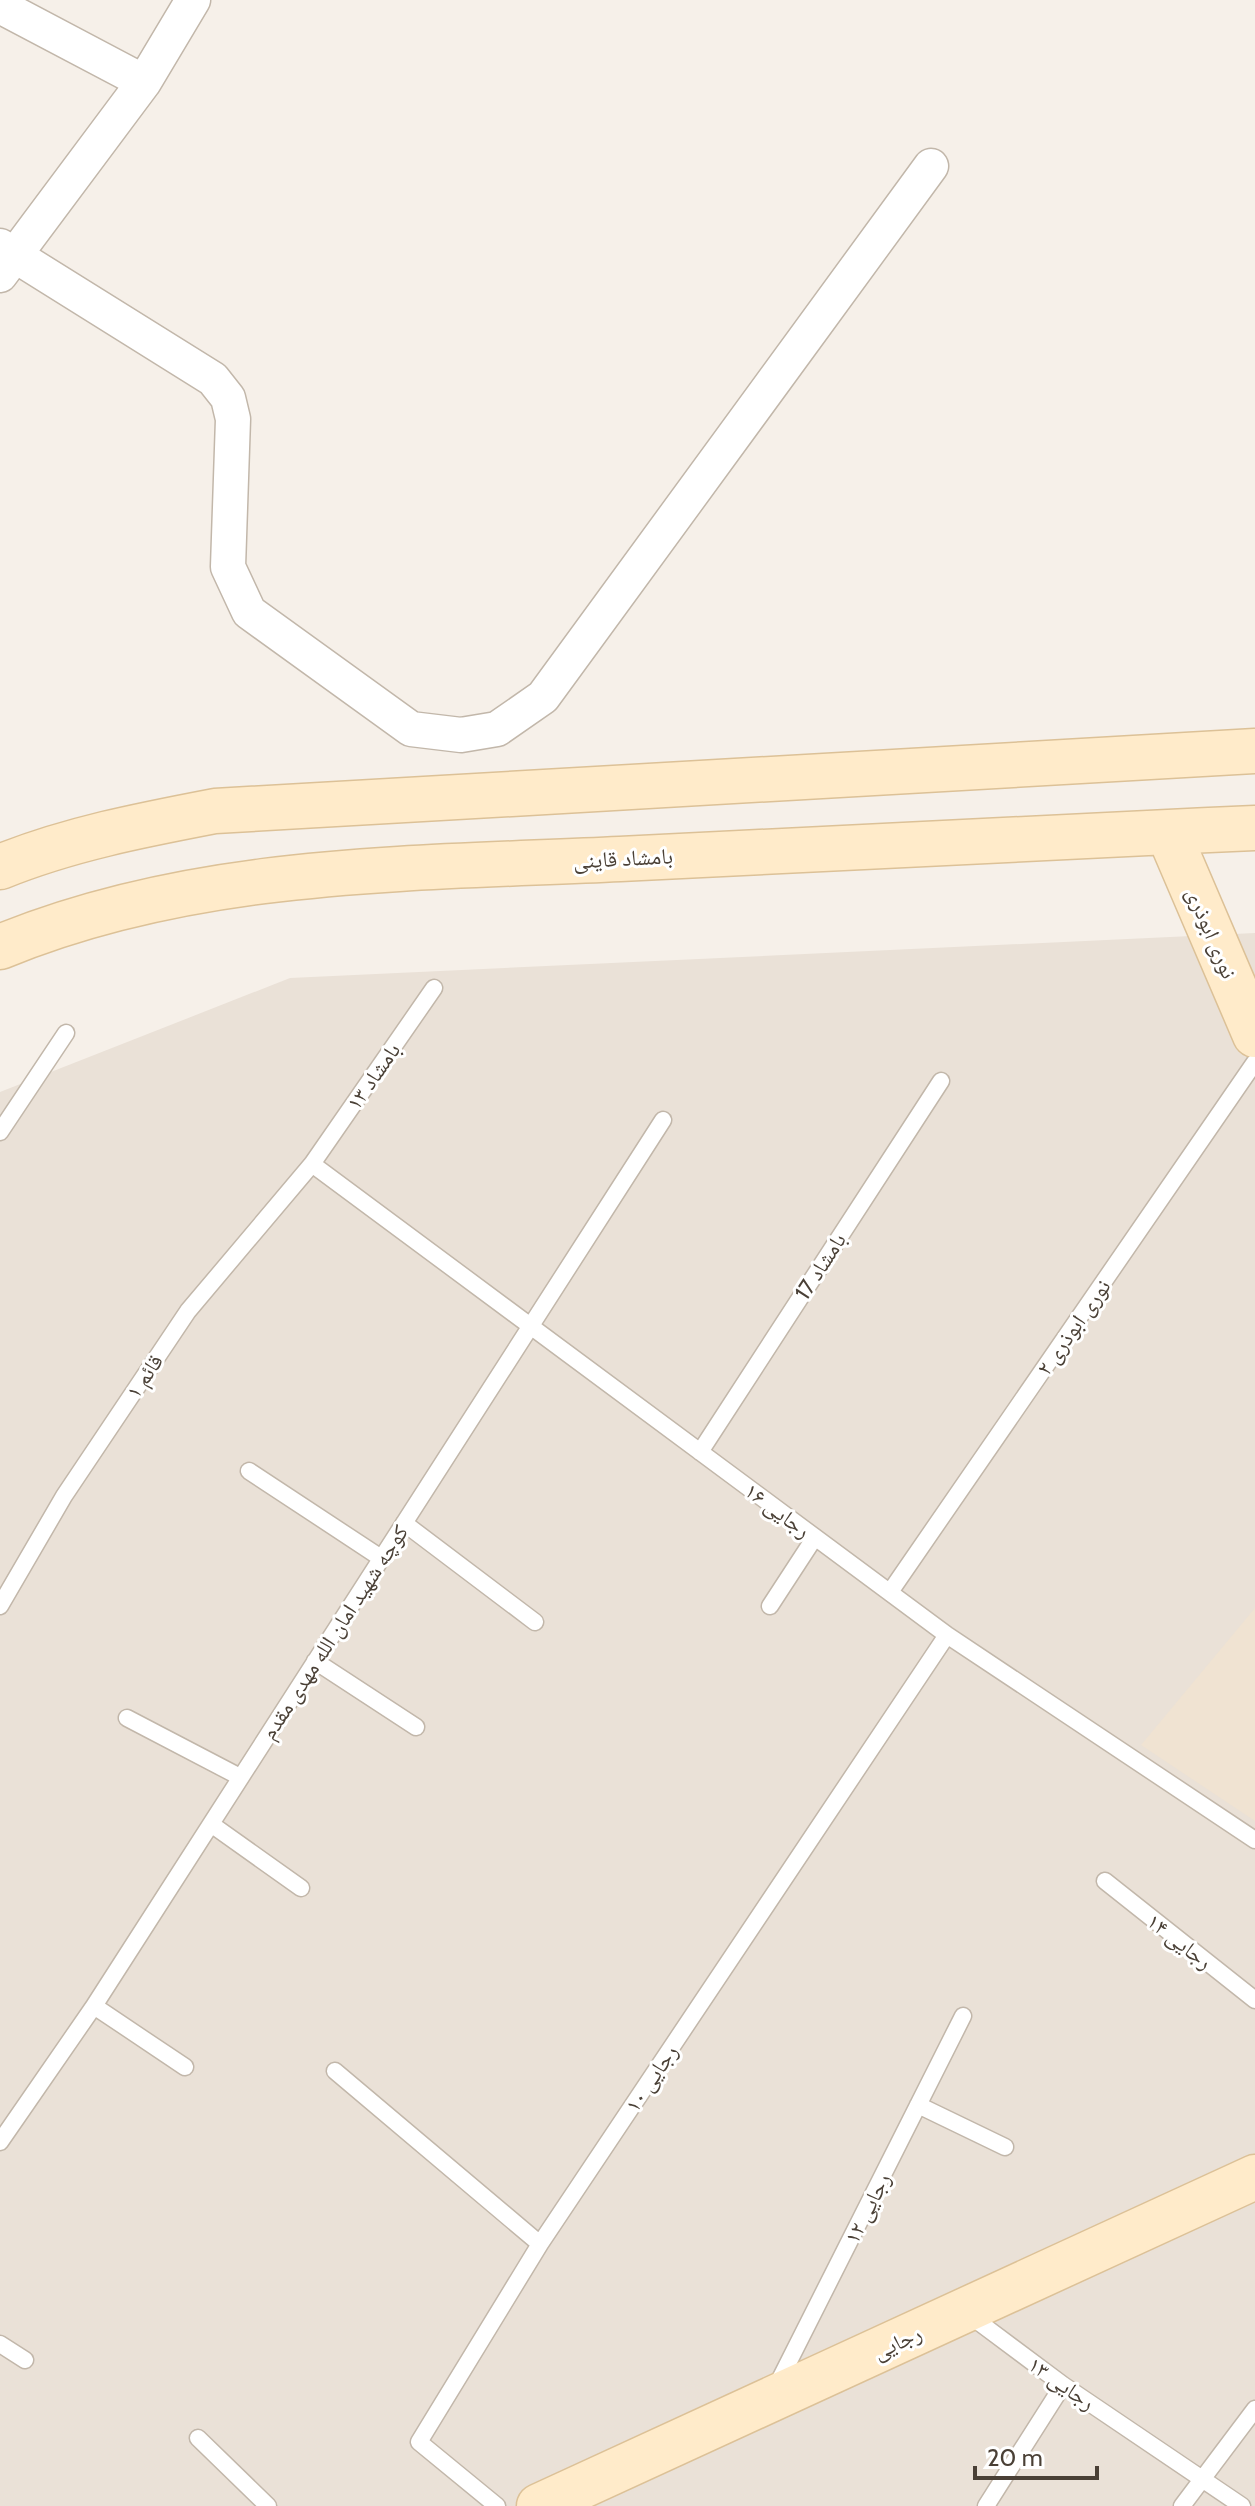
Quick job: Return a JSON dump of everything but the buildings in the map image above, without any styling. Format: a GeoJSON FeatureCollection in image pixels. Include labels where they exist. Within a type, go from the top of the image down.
{"type":"FeatureCollection","features":[{"type":"Feature","properties":{"kind":"main road"},"geometry":{"type":"LineString","coordinates":[[0,867],[35,853],[134,826],[215,811],[1255,751]]}},
{"type":"Feature","properties":{"kind":"main road","name":"بامشاد قاینی"},"geometry":{"type":"LineString","coordinates":[[0,947],[58,923],[157,898],[234,883],[409,869],[1255,828]]}},
{"type":"Feature","properties":{"kind":"main road","name":"نوری ابوذری"},"geometry":{"type":"LineString","coordinates":[[1168,832],[1255,1035]]}},
{"type":"Feature","properties":{"kind":"main road","name":"رجایی"},"geometry":{"type":"LineString","coordinates":[[539,2506],[1255,2177]]}},
{"type":"Feature","properties":{"kind":"street"},"geometry":{"type":"LineString","coordinates":[[193,0],[144,82],[5,258],[213,379],[228,398],[233,419],[228,567],[249,612],[411,729],[461,735],[497,729],[543,697],[931,166]]}},
{"type":"Feature","properties":{"kind":"street"},"geometry":{"type":"LineString","coordinates":[[0,6],[144,82]]}},
{"type":"Feature","properties":{"kind":"lane","name":"بامشاد ۱۳"},"geometry":{"type":"LineString","coordinates":[[312,1164],[434,988]]}},
{"type":"Feature","properties":{"kind":"lane"},"geometry":{"type":"LineString","coordinates":[[0,1132],[66,1033]]}},
{"type":"Feature","properties":{"kind":"lane","name":"نوری ابوذری ۲"},"geometry":{"type":"LineString","coordinates":[[890,1592],[1255,1062]]}},
{"type":"Feature","properties":{"kind":"lane","name":"بامشاد 17"},"geometry":{"type":"LineString","coordinates":[[700,1452],[941,1081]]}},
{"type":"Feature","properties":{"kind":"lane","name":"کوچه شهید امان الله مهدی مقدم"},"geometry":{"type":"LineString","coordinates":[[0,2142],[94,2006],[663,1120]]}},
{"type":"Feature","properties":{"kind":"lane","name":"رجایی ۱۶"},"geometry":{"type":"LineString","coordinates":[[312,1164],[947,1635],[1255,1840]]}},
{"type":"Feature","properties":{"kind":"lane","name":"قائم ۱"},"geometry":{"type":"LineString","coordinates":[[0,1606],[64,1496],[188,1311],[312,1164]]}},
{"type":"Feature","properties":{"kind":"lane"},"geometry":{"type":"LineString","coordinates":[[249,1471],[381,1558]]}},
{"type":"Feature","properties":{"kind":"lane"},"geometry":{"type":"LineString","coordinates":[[404,1523],[535,1622]]}},
{"type":"Feature","properties":{"kind":"lane"},"geometry":{"type":"LineString","coordinates":[[770,1606],[815,1537]]}},
{"type":"Feature","properties":{"kind":"lane","name":"رجایی ۱۰"},"geometry":{"type":"LineString","coordinates":[[497,2506],[419,2442],[540,2244],[947,1635]]}},
{"type":"Feature","properties":{"kind":"lane"},"geometry":{"type":"LineString","coordinates":[[315,1661],[416,1727]]}},
{"type":"Feature","properties":{"kind":"lane"},"geometry":{"type":"LineString","coordinates":[[127,1718],[240,1777]]}},
{"type":"Feature","properties":{"kind":"lane"},"geometry":{"type":"LineString","coordinates":[[211,1824],[301,1888]]}},
{"type":"Feature","properties":{"kind":"lane","name":"رجایی ۱۴"},"geometry":{"type":"LineString","coordinates":[[1105,1881],[1255,2000]]}},
{"type":"Feature","properties":{"kind":"lane"},"geometry":{"type":"LineString","coordinates":[[94,2006],[185,2067]]}},
{"type":"Feature","properties":{"kind":"lane","name":"رجایی ۱۲"},"geometry":{"type":"LineString","coordinates":[[770,2399],[963,2016]]}},
{"type":"Feature","properties":{"kind":"lane"},"geometry":{"type":"LineString","coordinates":[[335,2071],[540,2244]]}},
{"type":"Feature","properties":{"kind":"lane"},"geometry":{"type":"LineString","coordinates":[[918,2105],[1005,2147]]}},
{"type":"Feature","properties":{"kind":"lane","name":"رجایی ۱۳"},"geometry":{"type":"LineString","coordinates":[[963,2311],[1063,2385],[1242,2506]]}},
{"type":"Feature","properties":{"kind":"lane"},"geometry":{"type":"LineString","coordinates":[[0,2344],[25,2360]]}},
{"type":"Feature","properties":{"kind":"lane"},"geometry":{"type":"LineString","coordinates":[[986,2506],[1063,2385]]}},
{"type":"Feature","properties":{"kind":"lane"},"geometry":{"type":"LineString","coordinates":[[1182,2506],[1255,2409]]}},
{"type":"Feature","properties":{"kind":"lane"},"geometry":{"type":"LineString","coordinates":[[198,2438],[268,2506]]}},
{"type":"Feature","properties":{"kind":"shaded area"},"geometry":{"type":"Polygon","coordinates":[[[1255,933],[1255,2506],[0,2506],[0,1092],[290,978],[1255,933]]]}},
{"type":"Feature","properties":{"kind":"shaded area"},"geometry":{"type":"Polygon","coordinates":[[[1255,1608],[1255,1821],[1141,1745],[1255,1608]]]}}]}
